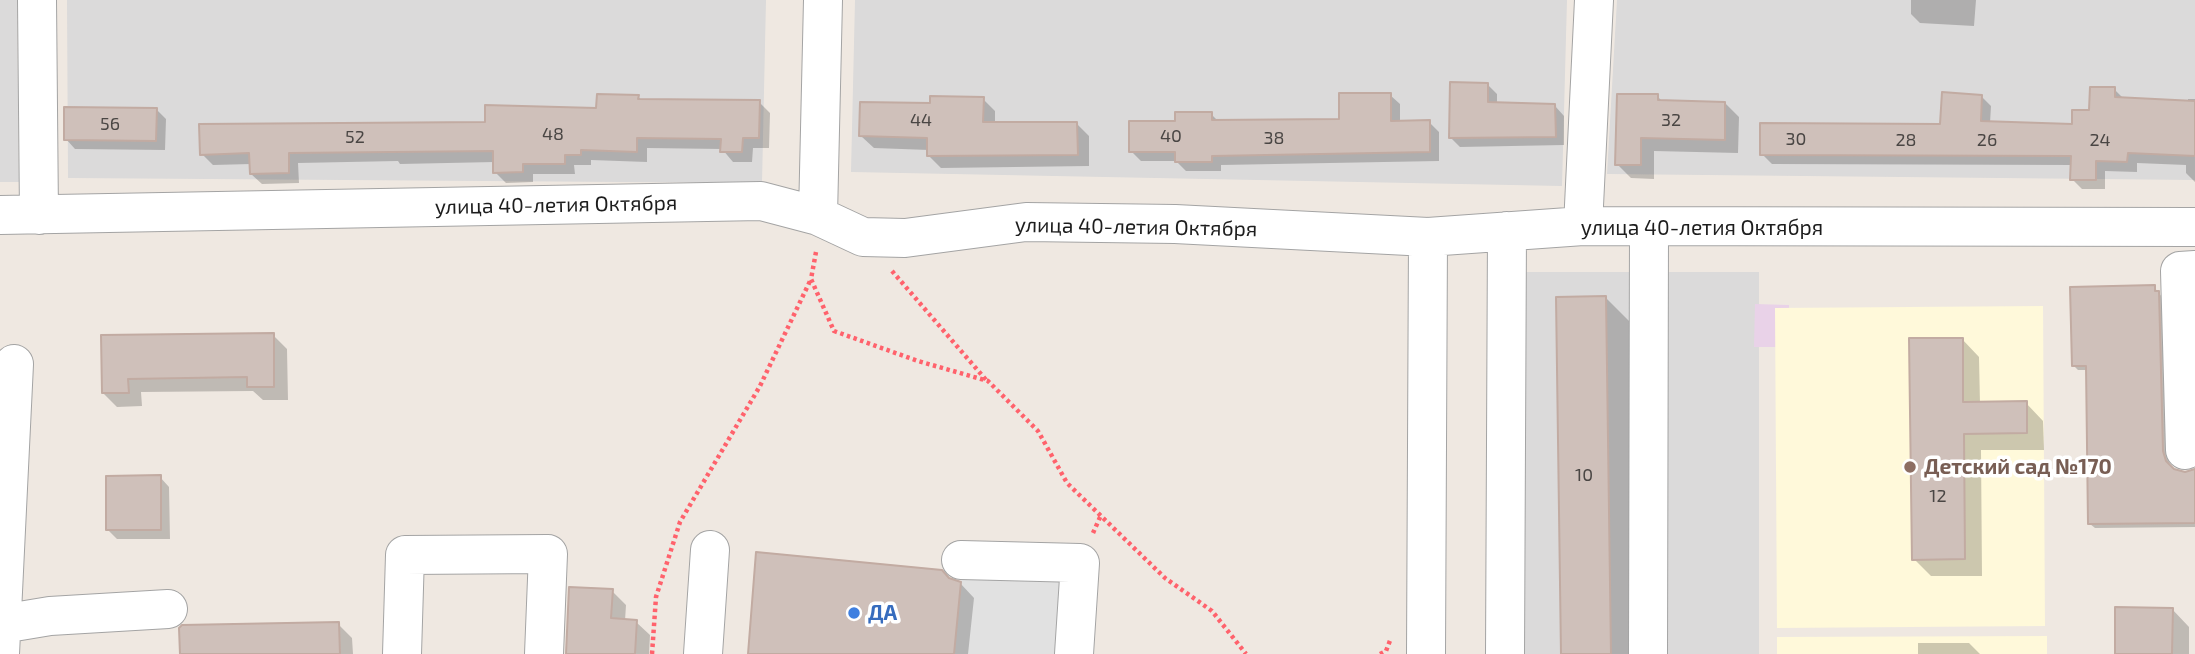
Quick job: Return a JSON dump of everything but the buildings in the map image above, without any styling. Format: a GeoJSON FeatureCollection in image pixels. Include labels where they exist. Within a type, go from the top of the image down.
{"type":"FeatureCollection","features":[{"type":"Feature","properties":{"kind":"street"},"geometry":{"type":"LineString","coordinates":[[37,0],[39,215]]}},
{"type":"Feature","properties":{"kind":"street"},"geometry":{"type":"LineString","coordinates":[[818,216],[823,0]]}},
{"type":"Feature","properties":{"kind":"street"},"geometry":{"type":"LineString","coordinates":[[1583,226],[1594,0]]}},
{"type":"Feature","properties":{"kind":"street","name":"улица 40-летия Октября"},"geometry":{"type":"LineString","coordinates":[[0,215],[761,201],[818,216],[863,237],[905,238],[1026,222],[1175,224],[1429,237],[1583,226],[1649,229],[2195,227]]}},
{"type":"Feature","properties":{"kind":"street"},"geometry":{"type":"LineString","coordinates":[[1648,654],[1649,229]]}},
{"type":"Feature","properties":{"kind":"street"},"geometry":{"type":"LineString","coordinates":[[1505,654],[1507,231]]}},
{"type":"Feature","properties":{"kind":"street"},"geometry":{"type":"LineString","coordinates":[[1426,654],[1429,237]]}},
{"type":"Feature","properties":{"kind":"street"},"geometry":{"type":"LineString","coordinates":[[2185,450],[2180,271],[2195,270]]}},
{"type":"Feature","properties":{"kind":"street"},"geometry":{"type":"LineString","coordinates":[[14,364],[1,639],[50,616],[168,609]]}},
{"type":"Feature","properties":{"kind":"street"},"geometry":{"type":"LineString","coordinates":[[703,654],[710,550]]}},
{"type":"Feature","properties":{"kind":"street"},"geometry":{"type":"LineString","coordinates":[[402,654],[405,555],[548,554],[544,654]]}},
{"type":"Feature","properties":{"kind":"street"},"geometry":{"type":"LineString","coordinates":[[961,560],[1080,562],[1074,654]]}},
{"type":"Feature","properties":{"kind":"path"},"geometry":{"type":"LineString","coordinates":[[652,654],[656,597],[680,522],[760,386],[811,279],[816,264],[818,216]]}},
{"type":"Feature","properties":{"kind":"path"},"geometry":{"type":"LineString","coordinates":[[863,237],[988,381],[1038,431],[1066,483],[1165,578],[1212,611],[1246,654]]}},
{"type":"Feature","properties":{"kind":"path"},"geometry":{"type":"LineString","coordinates":[[811,279],[834,331],[918,361],[988,381]]}},
{"type":"Feature","properties":{"kind":"shaded area"},"geometry":{"type":"Polygon","coordinates":[[[0,0],[17,0],[19,182],[0,182],[0,0]]]}},
{"type":"Feature","properties":{"kind":"shaded area"},"geometry":{"type":"Polygon","coordinates":[[[67,0],[766,0],[762,183],[68,178],[67,0]]]}},
{"type":"Feature","properties":{"kind":"shaded area"},"geometry":{"type":"Polygon","coordinates":[[[855,0],[1567,0],[1562,186],[851,172],[855,0]]]}},
{"type":"Feature","properties":{"kind":"shaded area"},"geometry":{"type":"Polygon","coordinates":[[[1617,0],[2195,0],[2195,180],[1607,174],[1617,0]]]}},
{"type":"Feature","properties":{"kind":"shaded area"},"geometry":{"type":"Polygon","coordinates":[[[1517,272],[1759,272],[1759,654],[1516,654],[1517,272]]]}},
{"type":"Feature","properties":{"kind":"shaded area"},"geometry":{"type":"Polygon","coordinates":[[[1755,304],[1789,305],[1788,347],[1754,347],[1755,304]]]}},
{"type":"Feature","properties":{"kind":"shaded area","name":"Детский сад №170"},"geometry":{"type":"Polygon","coordinates":[[[2043,306],[2045,626],[1777,628],[1775,308],[2043,306]]]}},
{"type":"Feature","properties":{"kind":"shaded area"},"geometry":{"type":"Polygon","coordinates":[[[962,572],[1078,579],[1074,654],[954,654],[962,572]]]}},
{"type":"Feature","properties":{"kind":"shaded area"},"geometry":{"type":"Polygon","coordinates":[[[2047,636],[2047,654],[1777,654],[1777,637],[2047,636]]]}},
{"type":"Feature","properties":{"kind":"place","name":"Детский сад №170"},"geometry":{"type":"Point","coordinates":[1910,467]}},
{"type":"Feature","properties":{"kind":"place","name":"ДА"},"geometry":{"type":"Point","coordinates":[854,613]}}]}
